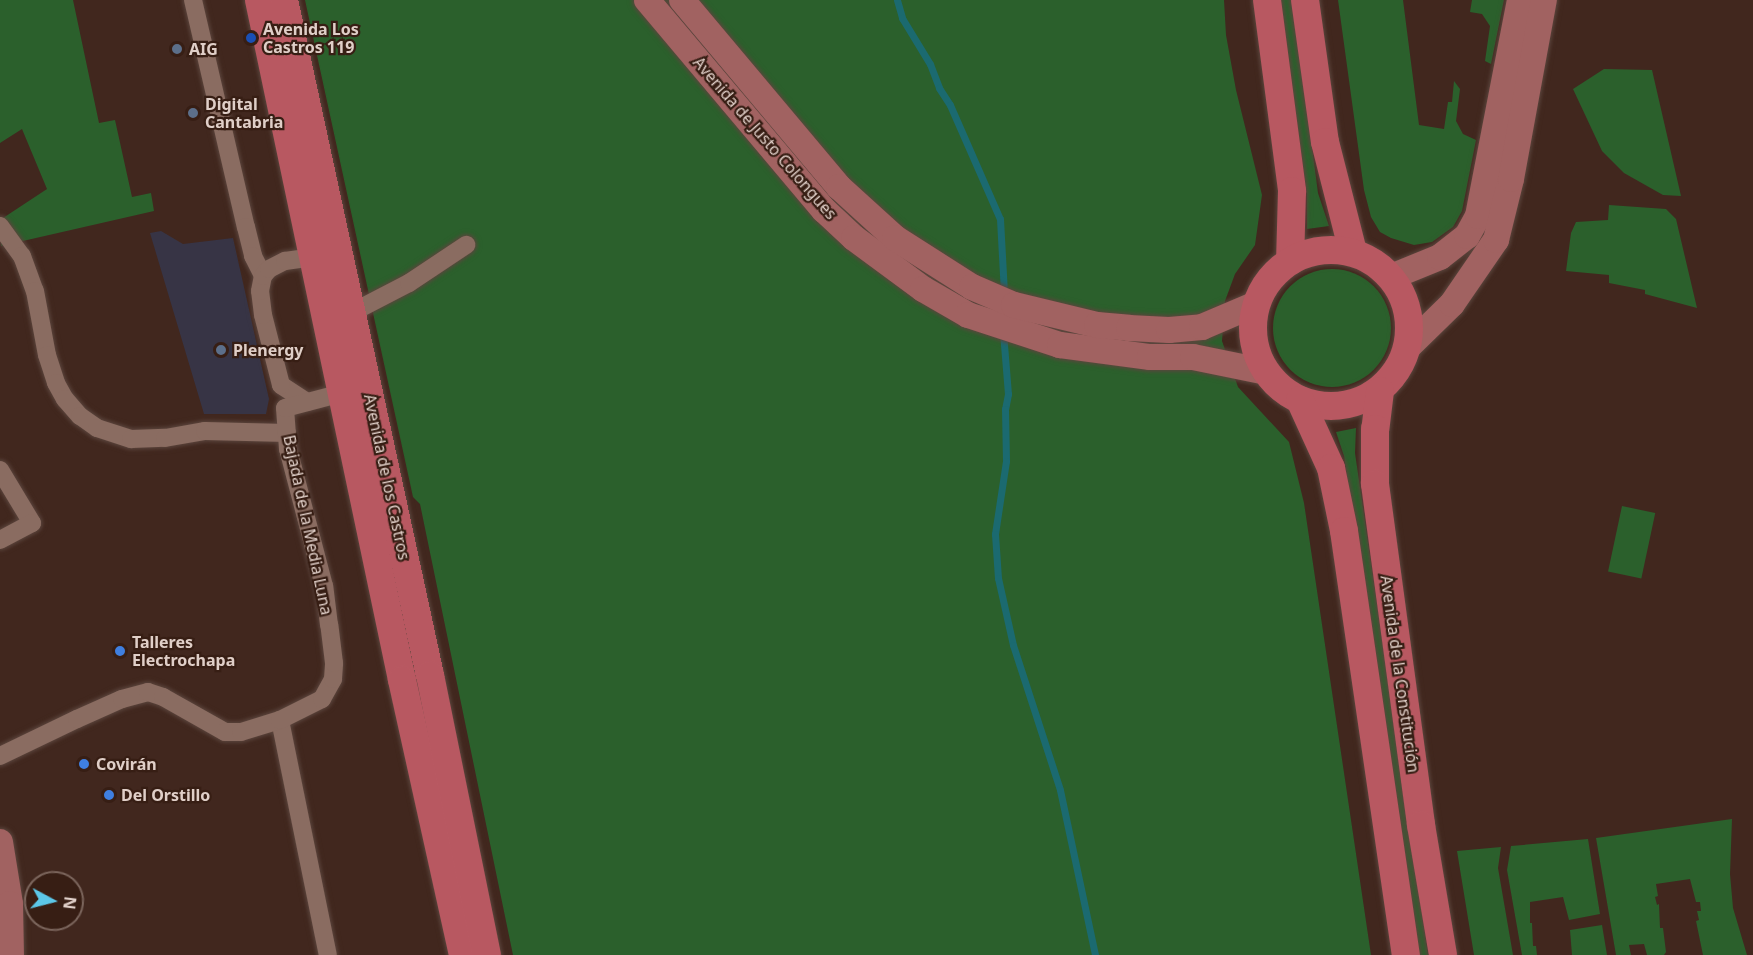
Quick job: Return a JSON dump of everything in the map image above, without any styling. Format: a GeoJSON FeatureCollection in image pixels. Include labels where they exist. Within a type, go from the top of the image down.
{"type":"FeatureCollection","features":[{"type":"Feature","properties":{"kind":"main road","name":"Avenida de los Castros"},"geometry":{"type":"LineString","coordinates":[[259,0],[463,955]]}},
{"type":"Feature","properties":{"kind":"main road","name":"Avenida de los Castros"},"geometry":{"type":"LineString","coordinates":[[284,0],[353,312],[487,955]]}},
{"type":"Feature","properties":{"kind":"main road","name":"Avenida de Justo Colongues"},"geometry":{"type":"LineString","coordinates":[[647,0],[824,210],[873,253],[923,289],[968,315],[1060,345],[1150,357],[1193,357],[1266,372]]}},
{"type":"Feature","properties":{"kind":"main road","name":"Avenida de Justo Colongues"},"geometry":{"type":"LineString","coordinates":[[682,0],[820,165],[871,219],[921,257],[972,287],[1014,304],[1096,325],[1169,330],[1202,327],[1257,304]]}},
{"type":"Feature","properties":{"kind":"main road"},"geometry":{"type":"LineString","coordinates":[[1267,0],[1292,191],[1290,261]]}},
{"type":"Feature","properties":{"kind":"main road"},"geometry":{"type":"LineString","coordinates":[[1305,0],[1325,142],[1353,252]]}},
{"type":"Feature","properties":{"kind":"main road"},"geometry":{"type":"LineString","coordinates":[[1390,277],[1440,256],[1467,236],[1478,216],[1520,0]]}},
{"type":"Feature","properties":{"kind":"main road"},"geometry":{"type":"LineString","coordinates":[[1407,348],[1452,304],[1496,240],[1511,179],[1544,0]]}},
{"type":"Feature","properties":{"kind":"main road"},"geometry":{"type":"LineString","coordinates":[[1322,250],[1353,252],[1370,260],[1390,277],[1405,302],[1409,326],[1407,348],[1401,366],[1380,391],[1349,405],[1325,407],[1300,400],[1283,391],[1266,372],[1258,358],[1252,330],[1257,304],[1272,276],[1290,261],[1322,250]]}},
{"type":"Feature","properties":{"kind":"main road","name":"Avenida de la Constitución"},"geometry":{"type":"LineString","coordinates":[[1380,391],[1375,429],[1375,484],[1420,825],[1443,955]]}},
{"type":"Feature","properties":{"kind":"main road"},"geometry":{"type":"LineString","coordinates":[[1300,400],[1331,468],[1342,520],[1406,955]]}},
{"type":"Feature","properties":{"kind":"main road"},"geometry":{"type":"LineString","coordinates":[[0,842],[10,904],[10,955]]}},
{"type":"Feature","properties":{"kind":"street"},"geometry":{"type":"LineString","coordinates":[[193,0],[253,256],[263,276]]}},
{"type":"Feature","properties":{"kind":"street"},"geometry":{"type":"LineString","coordinates":[[0,226],[22,256],[35,291],[47,355],[56,383],[64,399],[80,416],[106,431],[143,440],[205,431],[287,433]]}},
{"type":"Feature","properties":{"kind":"street"},"geometry":{"type":"LineString","coordinates":[[353,312],[409,283],[466,246]]}},
{"type":"Feature","properties":{"kind":"street"},"geometry":{"type":"LineString","coordinates":[[314,257],[285,261],[269,269],[263,276],[260,291],[263,315],[281,385],[307,402],[342,393]]}},
{"type":"Feature","properties":{"kind":"street","name":"Bajada de la Media Luna"},"geometry":{"type":"LineString","coordinates":[[0,756],[122,699],[148,692],[163,697],[225,732],[241,732],[280,720],[322,699],[333,679],[334,663],[324,586],[296,482],[285,408],[307,402]]}},
{"type":"Feature","properties":{"kind":"street"},"geometry":{"type":"LineString","coordinates":[[0,470],[32,523],[0,540]]}},
{"type":"Feature","properties":{"kind":"street"},"geometry":{"type":"LineString","coordinates":[[280,720],[328,955]]}},
{"type":"Feature","properties":{"kind":"shaded area","name":"Plenergy"},"geometry":{"type":"Polygon","coordinates":[[[161,231],[183,244],[233,238],[269,399],[266,414],[204,414],[150,233],[161,231]]]}},
{"type":"Feature","properties":{"kind":"green space"},"geometry":{"type":"Polygon","coordinates":[[[0,0],[73,0],[99,123],[115,120],[132,197],[151,193],[154,211],[1,246],[0,220],[47,189],[22,129],[0,143],[0,0]]]}},
{"type":"Feature","properties":{"kind":"green space"},"geometry":{"type":"Polygon","coordinates":[[[305,0],[1224,0],[1226,35],[1236,90],[1262,195],[1255,245],[1235,274],[1225,301],[1222,341],[1238,387],[1289,442],[1304,503],[1371,955],[513,955],[420,504],[413,497],[305,0]]]}},
{"type":"Feature","properties":{"kind":"green space"},"geometry":{"type":"Polygon","coordinates":[[[1280,0],[1293,0],[1318,193],[1329,226],[1307,229],[1307,195],[1280,0]]]}},
{"type":"Feature","properties":{"kind":"green space"},"geometry":{"type":"Polygon","coordinates":[[[1338,0],[1403,0],[1419,125],[1444,129],[1448,102],[1452,102],[1454,81],[1460,89],[1456,121],[1463,134],[1476,140],[1462,211],[1453,227],[1432,242],[1414,245],[1391,238],[1380,232],[1371,217],[1364,190],[1338,0]]]}},
{"type":"Feature","properties":{"kind":"green space"},"geometry":{"type":"Polygon","coordinates":[[[1472,0],[1504,0],[1491,64],[1485,61],[1490,26],[1482,14],[1470,12],[1472,0]]]}},
{"type":"Feature","properties":{"kind":"green space"},"geometry":{"type":"Polygon","coordinates":[[[1604,69],[1652,70],[1681,196],[1663,195],[1624,173],[1602,151],[1573,89],[1604,69]]]}},
{"type":"Feature","properties":{"kind":"green space"},"geometry":{"type":"Polygon","coordinates":[[[1609,205],[1666,209],[1676,219],[1697,308],[1645,294],[1645,290],[1609,283],[1609,275],[1566,271],[1571,233],[1576,222],[1608,220],[1609,205]]]}},
{"type":"Feature","properties":{"kind":"green space"},"geometry":{"type":"Polygon","coordinates":[[[1332,269],[1355,273],[1374,286],[1387,305],[1391,328],[1387,351],[1374,370],[1355,383],[1332,387],[1309,383],[1290,370],[1277,351],[1273,328],[1277,305],[1290,286],[1309,273],[1332,269]]]}},
{"type":"Feature","properties":{"kind":"green space"},"geometry":{"type":"Polygon","coordinates":[[[1356,428],[1355,453],[1428,955],[1416,955],[1344,456],[1336,432],[1356,428]]]}},
{"type":"Feature","properties":{"kind":"green space"},"geometry":{"type":"Polygon","coordinates":[[[1622,506],[1655,513],[1641,579],[1608,572],[1622,506]]]}},
{"type":"Feature","properties":{"kind":"green space"},"geometry":{"type":"Polygon","coordinates":[[[1732,819],[1730,874],[1733,908],[1747,955],[1703,955],[1696,921],[1699,920],[1697,911],[1701,911],[1700,902],[1696,902],[1690,879],[1656,884],[1658,896],[1655,897],[1657,905],[1659,904],[1660,928],[1663,928],[1666,952],[1664,955],[1647,955],[1644,944],[1629,945],[1631,955],[1616,955],[1596,838],[1732,819]]]}},
{"type":"Feature","properties":{"kind":"green space"},"geometry":{"type":"Polygon","coordinates":[[[1588,839],[1600,914],[1569,920],[1563,897],[1530,902],[1533,946],[1536,946],[1537,955],[1522,955],[1507,870],[1511,846],[1588,839]]]}},
{"type":"Feature","properties":{"kind":"green space"},"geometry":{"type":"Polygon","coordinates":[[[1501,847],[1498,868],[1513,955],[1474,955],[1457,851],[1501,847]]]}},
{"type":"Feature","properties":{"kind":"green space"},"geometry":{"type":"Polygon","coordinates":[[[1602,925],[1607,955],[1572,955],[1570,930],[1602,925]]]}},
{"type":"Feature","properties":{"kind":"waterway"},"geometry":{"type":"LineString","coordinates":[[897,0],[902,18],[930,64],[939,88],[950,105],[1000,219],[1004,294]]}},
{"type":"Feature","properties":{"kind":"waterway"},"geometry":{"type":"LineString","coordinates":[[1003,332],[1008,394],[1005,409],[1006,461],[995,534],[998,578],[1013,645],[1060,790],[1095,955]]}},
{"type":"Feature","properties":{"kind":"place","name":"Avenida Los Castros 119"},"geometry":{"type":"Point","coordinates":[251,38]}},
{"type":"Feature","properties":{"kind":"place","name":"AIG"},"geometry":{"type":"Point","coordinates":[177,49]}},
{"type":"Feature","properties":{"kind":"place","name":"Digital Cantabria"},"geometry":{"type":"Point","coordinates":[193,113]}},
{"type":"Feature","properties":{"kind":"place","name":"Plenergy"},"geometry":{"type":"Point","coordinates":[221,350]}},
{"type":"Feature","properties":{"kind":"place","name":"Talleres Electrochapa"},"geometry":{"type":"Point","coordinates":[120,651]}},
{"type":"Feature","properties":{"kind":"place","name":"Covirán"},"geometry":{"type":"Point","coordinates":[84,764]}},
{"type":"Feature","properties":{"kind":"place","name":"Del Orstillo"},"geometry":{"type":"Point","coordinates":[109,795]}}]}
